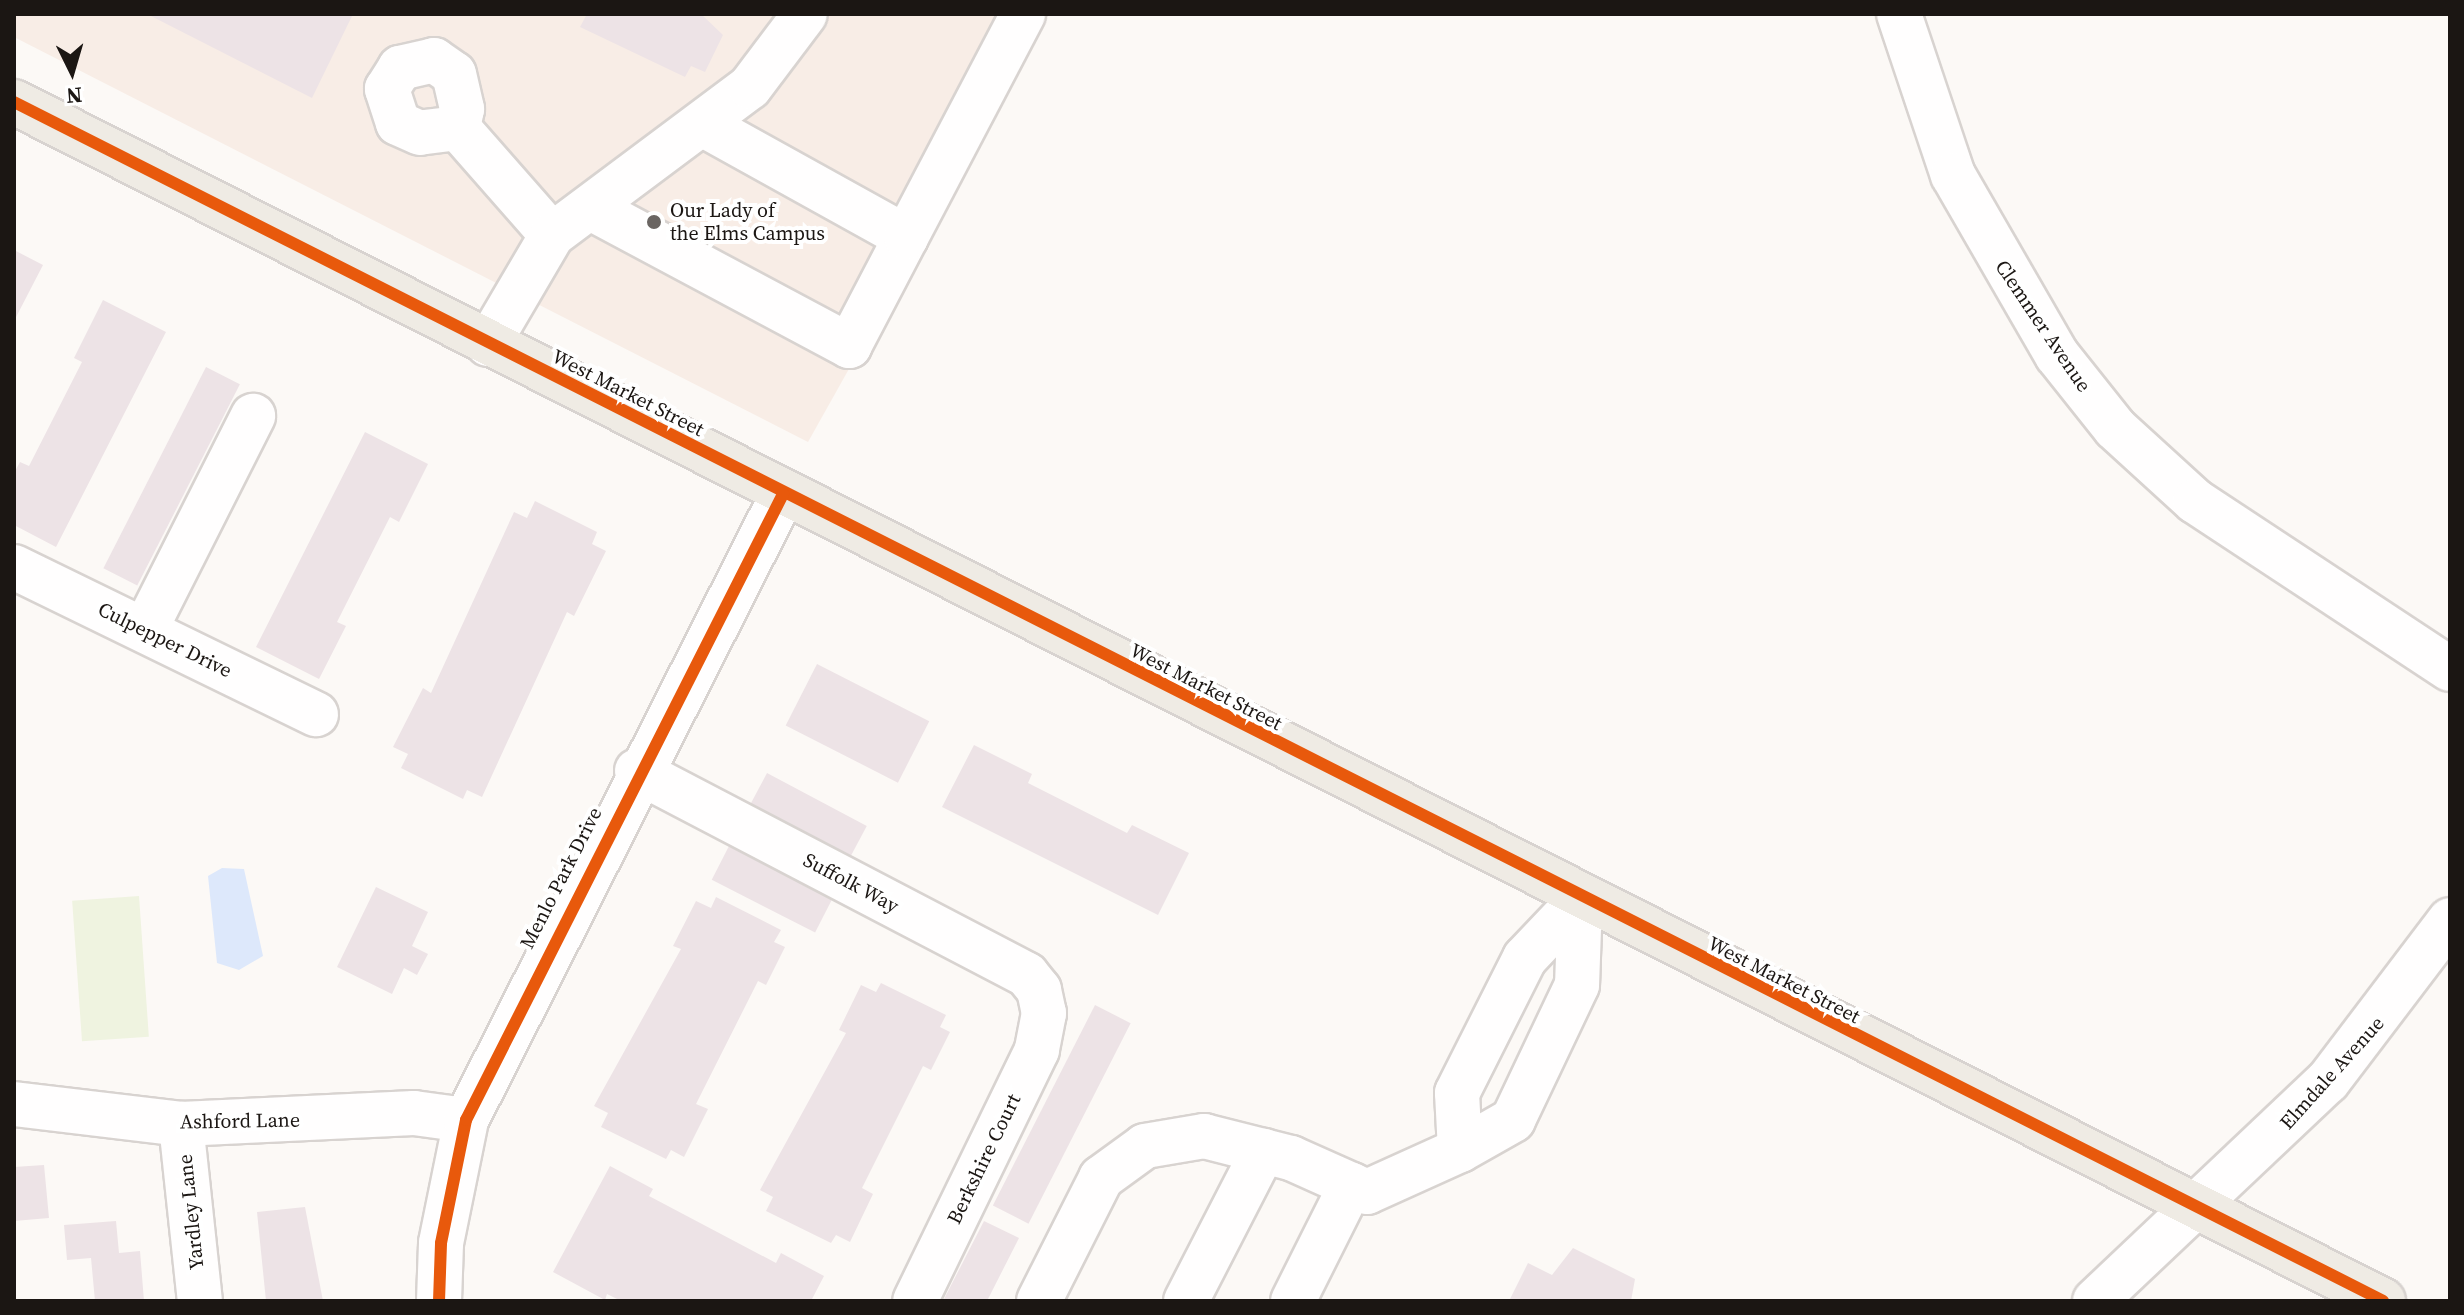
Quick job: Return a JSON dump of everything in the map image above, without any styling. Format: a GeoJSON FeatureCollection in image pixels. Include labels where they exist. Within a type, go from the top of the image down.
{"type":"FeatureCollection","features":[{"type":"Feature","properties":{"kind":"main road","name":"West Market Street"},"geometry":{"type":"LineString","coordinates":[[14,102],[1580,900],[2383,1301]]}},
{"type":"Feature","properties":{"kind":"street"},"geometry":{"type":"LineString","coordinates":[[488,344],[552,235],[750,87],[805,14]]}},
{"type":"Feature","properties":{"kind":"street"},"geometry":{"type":"LineString","coordinates":[[591,208],[849,346],[1023,14]]}},
{"type":"Feature","properties":{"kind":"street","name":"Clemmer Avenue"},"geometry":{"type":"LineString","coordinates":[[1899,14],[1926,111],[1980,227],[2057,355],[2115,428],[2207,510],[2450,669]]}},
{"type":"Feature","properties":{"kind":"street"},"geometry":{"type":"LineString","coordinates":[[702,124],[906,237]]}},
{"type":"Feature","properties":{"kind":"street"},"geometry":{"type":"LineString","coordinates":[[458,128],[552,235]]}},
{"type":"Feature","properties":{"kind":"street"},"geometry":{"type":"LineString","coordinates":[[145,630],[253,416]]}},
{"type":"Feature","properties":{"kind":"street","name":"Menlo Park Drive"},"geometry":{"type":"LineString","coordinates":[[439,1301],[441,1243],[466,1120],[637,771],[783,494]]}},
{"type":"Feature","properties":{"kind":"street","name":"Culpepper Drive"},"geometry":{"type":"LineString","coordinates":[[14,567],[316,714]]}},
{"type":"Feature","properties":{"kind":"street","name":"Suffolk Way"},"geometry":{"type":"LineString","coordinates":[[637,771],[1027,975],[1044,1013]]}},
{"type":"Feature","properties":{"kind":"street"},"geometry":{"type":"LineString","coordinates":[[1460,1150],[1457,1093],[1525,958],[1580,900]]}},
{"type":"Feature","properties":{"kind":"street"},"geometry":{"type":"LineString","coordinates":[[1039,1301],[1101,1178],[1145,1146],[1204,1136],[1263,1151],[1367,1192],[1460,1150],[1513,1120],[1577,985],[1580,900]]}},
{"type":"Feature","properties":{"kind":"street","name":"Elmdale Avenue"},"geometry":{"type":"LineString","coordinates":[[2095,1301],[2328,1081],[2450,920]]}},
{"type":"Feature","properties":{"kind":"street","name":"Berkshire Court"},"geometry":{"type":"LineString","coordinates":[[915,1301],[1037,1050],[1044,1013]]}},
{"type":"Feature","properties":{"kind":"street","name":"Ashford Lane"},"geometry":{"type":"LineString","coordinates":[[14,1104],[181,1124],[414,1113],[466,1120]]}},
{"type":"Feature","properties":{"kind":"street","name":"Yardley Lane"},"geometry":{"type":"LineString","coordinates":[[181,1124],[200,1301]]}},
{"type":"Feature","properties":{"kind":"street"},"geometry":{"type":"LineString","coordinates":[[1186,1301],[1263,1151]]}},
{"type":"Feature","properties":{"kind":"street"},"geometry":{"type":"LineString","coordinates":[[1293,1301],[1351,1185]]}},
{"type":"Feature","properties":{"kind":"shaded area","name":"Our Lady of the Elms Campus"},"geometry":{"type":"Polygon","coordinates":[[[14,14],[1048,14],[808,442],[14,37],[14,14]]]}},
{"type":"Feature","properties":{"kind":"green space"},"geometry":{"type":"Polygon","coordinates":[[[139,896],[149,1037],[82,1041],[72,901],[139,896]]]}},
{"type":"Feature","properties":{"kind":"water"},"geometry":{"type":"Polygon","coordinates":[[[222,868],[244,869],[263,956],[239,970],[217,963],[208,876],[222,868]]]}},
{"type":"Feature","properties":{"kind":"building"},"geometry":{"type":"Polygon","coordinates":[[[147,14],[353,14],[312,98],[147,14]]]}},
{"type":"Feature","properties":{"kind":"building"},"geometry":{"type":"Polygon","coordinates":[[[587,14],[701,14],[723,35],[705,72],[691,66],[685,77],[580,27],[587,14]]]}},
{"type":"Feature","properties":{"kind":"building"},"geometry":{"type":"Polygon","coordinates":[[[14,250],[43,265],[14,321],[14,250]]]}},
{"type":"Feature","properties":{"kind":"building"},"geometry":{"type":"Polygon","coordinates":[[[103,300],[166,332],[56,547],[14,525],[14,473],[20,462],[29,466],[82,362],[74,358],[103,300]]]}},
{"type":"Feature","properties":{"kind":"building"},"geometry":{"type":"Polygon","coordinates":[[[206,367],[240,384],[137,586],[103,568],[206,367]]]}},
{"type":"Feature","properties":{"kind":"building"},"geometry":{"type":"Polygon","coordinates":[[[365,432],[428,464],[399,522],[390,517],[337,622],[346,626],[319,679],[256,647],[365,432]]]}},
{"type":"Feature","properties":{"kind":"building"},"geometry":{"type":"Polygon","coordinates":[[[535,501],[597,532],[592,544],[606,551],[574,616],[567,612],[482,797],[467,790],[463,799],[401,768],[408,754],[393,747],[423,688],[431,693],[514,512],[527,518],[535,501]]]}},
{"type":"Feature","properties":{"kind":"building"},"geometry":{"type":"Polygon","coordinates":[[[817,664],[929,721],[898,783],[786,725],[817,664]]]}},
{"type":"Feature","properties":{"kind":"building"},"geometry":{"type":"Polygon","coordinates":[[[974,745],[1032,774],[1028,783],[1127,833],[1132,825],[1189,853],[1158,915],[942,807],[974,745]]]}},
{"type":"Feature","properties":{"kind":"building"},"geometry":{"type":"Polygon","coordinates":[[[767,773],[867,826],[849,860],[749,807],[767,773]]]}},
{"type":"Feature","properties":{"kind":"building"},"geometry":{"type":"Polygon","coordinates":[[[729,846],[832,899],[815,933],[712,880],[729,846]]]}},
{"type":"Feature","properties":{"kind":"building"},"geometry":{"type":"Polygon","coordinates":[[[376,887],[428,912],[412,946],[428,954],[417,975],[404,968],[392,994],[337,967],[376,887]]]}},
{"type":"Feature","properties":{"kind":"building"},"geometry":{"type":"Polygon","coordinates":[[[716,897],[781,930],[774,942],[785,947],[766,985],[758,981],[696,1104],[708,1109],[684,1157],[671,1150],[666,1159],[601,1127],[608,1113],[594,1106],[681,949],[673,946],[696,901],[711,908],[716,897]]]}},
{"type":"Feature","properties":{"kind":"building"},"geometry":{"type":"Polygon","coordinates":[[[881,983],[946,1015],[940,1027],[950,1032],[931,1070],[923,1066],[862,1188],[873,1194],[850,1242],[836,1235],[831,1243],[766,1211],[773,1197],[760,1190],[846,1033],[839,1030],[861,985],[876,992],[881,983]]]}},
{"type":"Feature","properties":{"kind":"building"},"geometry":{"type":"Polygon","coordinates":[[[1095,1005],[1131,1023],[1028,1224],[993,1205],[1095,1005]]]}},
{"type":"Feature","properties":{"kind":"building"},"geometry":{"type":"Polygon","coordinates":[[[44,1165],[49,1218],[14,1221],[14,1167],[44,1165]]]}},
{"type":"Feature","properties":{"kind":"building"},"geometry":{"type":"Polygon","coordinates":[[[610,1166],[653,1189],[649,1196],[776,1263],[781,1253],[824,1276],[811,1301],[621,1301],[607,1294],[605,1300],[553,1272],[610,1166]]]}},
{"type":"Feature","properties":{"kind":"building"},"geometry":{"type":"Polygon","coordinates":[[[305,1207],[323,1301],[266,1301],[257,1212],[305,1207]]]}},
{"type":"Feature","properties":{"kind":"building"},"geometry":{"type":"Polygon","coordinates":[[[116,1221],[119,1253],[140,1251],[144,1301],[95,1301],[91,1258],[67,1260],[64,1225],[116,1221]]]}},
{"type":"Feature","properties":{"kind":"building"},"geometry":{"type":"Polygon","coordinates":[[[984,1221],[1019,1238],[987,1301],[943,1301],[984,1221]]]}},
{"type":"Feature","properties":{"kind":"building"},"geometry":{"type":"Polygon","coordinates":[[[1573,1248],[1635,1279],[1631,1301],[1509,1301],[1528,1263],[1552,1275],[1573,1248]]]}},
{"type":"Feature","properties":{"kind":"cycle path"},"geometry":{"type":"LineString","coordinates":[[14,102],[2383,1301]]}},
{"type":"Feature","properties":{"kind":"cycle path"},"geometry":{"type":"LineString","coordinates":[[439,1301],[441,1243],[466,1120],[783,494]]}},
{"type":"Feature","properties":{"kind":"place","name":"Our Lady of the Elms Campus"},"geometry":{"type":"Point","coordinates":[654,222]}}]}
